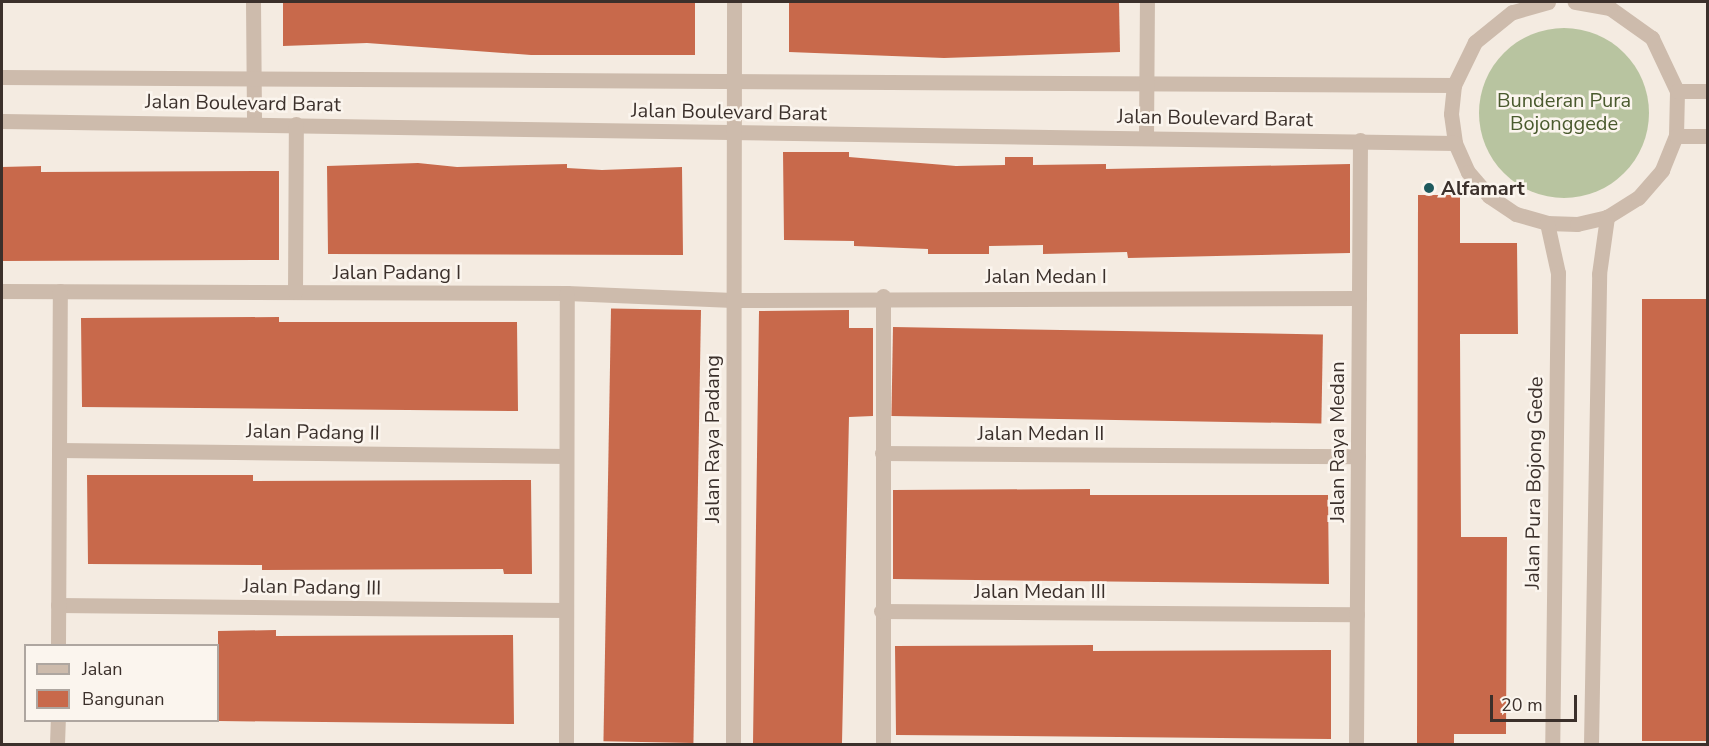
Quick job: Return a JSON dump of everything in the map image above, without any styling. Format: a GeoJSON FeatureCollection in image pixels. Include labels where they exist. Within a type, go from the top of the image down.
{"type":"FeatureCollection","features":[{"type":"Feature","properties":{"kind":"street"},"geometry":{"type":"LineString","coordinates":[[253,2],[254,123]]}},
{"type":"Feature","properties":{"kind":"street","name":"Jalan Raya Padang"},"geometry":{"type":"LineString","coordinates":[[733,744],[732,133],[734,2]]}},
{"type":"Feature","properties":{"kind":"street"},"geometry":{"type":"LineString","coordinates":[[1146,138],[1147,2]]}},
{"type":"Feature","properties":{"kind":"street"},"geometry":{"type":"LineString","coordinates":[[1548,2],[1512,12],[1475,42],[1454,85],[1451,114],[1455,142],[1468,172],[1489,196],[1516,214],[1547,224],[1577,224],[1606,217],[1638,198],[1662,171],[1676,136],[1677,92],[1652,39],[1610,8],[1575,2]]}},
{"type":"Feature","properties":{"kind":"street","name":"Jalan Boulevard Barat"},"geometry":{"type":"LineString","coordinates":[[2,77],[254,77],[733,83],[1454,85]]}},
{"type":"Feature","properties":{"kind":"street"},"geometry":{"type":"LineString","coordinates":[[1677,92],[1707,91]]}},
{"type":"Feature","properties":{"kind":"street","name":"Jalan Boulevard Barat"},"geometry":{"type":"LineString","coordinates":[[2,121],[1455,142]]}},
{"type":"Feature","properties":{"kind":"street"},"geometry":{"type":"LineString","coordinates":[[295,292],[296,124]]}},
{"type":"Feature","properties":{"kind":"street"},"geometry":{"type":"LineString","coordinates":[[1676,136],[1707,136]]}},
{"type":"Feature","properties":{"kind":"street","name":"Jalan Raya Medan"},"geometry":{"type":"LineString","coordinates":[[1356,744],[1360,140]]}},
{"type":"Feature","properties":{"kind":"street"},"geometry":{"type":"LineString","coordinates":[[1591,744],[1599,274],[1606,217]]}},
{"type":"Feature","properties":{"kind":"street","name":"Jalan Pura Bojong Gede"},"geometry":{"type":"LineString","coordinates":[[1547,224],[1558,273],[1552,744]]}},
{"type":"Feature","properties":{"kind":"street","name":"Jalan Padang I"},"geometry":{"type":"LineString","coordinates":[[2,291],[567,293],[733,300]]}},
{"type":"Feature","properties":{"kind":"street"},"geometry":{"type":"LineString","coordinates":[[58,644],[60,291]]}},
{"type":"Feature","properties":{"kind":"street"},"geometry":{"type":"LineString","coordinates":[[566,744],[567,293]]}},
{"type":"Feature","properties":{"kind":"street"},"geometry":{"type":"LineString","coordinates":[[883,296],[881,611],[883,744]]}},
{"type":"Feature","properties":{"kind":"street","name":"Jalan Medan I"},"geometry":{"type":"LineString","coordinates":[[733,300],[883,296],[1359,298]]}},
{"type":"Feature","properties":{"kind":"street","name":"Jalan Padang II"},"geometry":{"type":"LineString","coordinates":[[59,450],[566,456]]}},
{"type":"Feature","properties":{"kind":"street","name":"Jalan Medan II"},"geometry":{"type":"LineString","coordinates":[[882,453],[1358,456]]}},
{"type":"Feature","properties":{"kind":"street","name":"Jalan Padang III"},"geometry":{"type":"LineString","coordinates":[[58,605],[565,610]]}},
{"type":"Feature","properties":{"kind":"street","name":"Jalan Medan III"},"geometry":{"type":"LineString","coordinates":[[881,611],[1357,614]]}},
{"type":"Feature","properties":{"kind":"street"},"geometry":{"type":"LineString","coordinates":[[57,744],[58,722]]}},
{"type":"Feature","properties":{"kind":"green space","name":"Bunderan Pura Bojonggede"},"geometry":{"type":"Polygon","coordinates":[[[1564,28],[1581,29],[1597,34],[1624,53],[1643,80],[1648,96],[1648,130],[1643,146],[1624,173],[1597,192],[1581,197],[1564,198],[1547,197],[1531,192],[1504,173],[1485,146],[1480,130],[1479,113],[1480,96],[1485,80],[1504,53],[1531,34],[1547,29],[1564,28]]]}},
{"type":"Feature","properties":{"kind":"building"},"geometry":{"type":"Polygon","coordinates":[[[695,2],[695,55],[531,55],[367,43],[283,46],[283,3],[695,2]]]}},
{"type":"Feature","properties":{"kind":"building"},"geometry":{"type":"Polygon","coordinates":[[[789,2],[1119,2],[1120,52],[944,58],[789,52],[789,2]]]}},
{"type":"Feature","properties":{"kind":"building"},"geometry":{"type":"Polygon","coordinates":[[[783,152],[849,152],[849,157],[956,166],[1005,165],[1005,157],[1033,157],[1033,165],[1106,164],[1106,169],[1350,164],[1350,253],[1128,258],[1127,252],[1043,254],[1043,245],[989,246],[989,254],[928,254],[928,249],[854,246],[854,241],[784,240],[783,152]]]}},
{"type":"Feature","properties":{"kind":"building"},"geometry":{"type":"Polygon","coordinates":[[[418,163],[457,167],[567,164],[567,168],[602,170],[682,167],[683,255],[328,254],[327,166],[418,163]]]}},
{"type":"Feature","properties":{"kind":"building"},"geometry":{"type":"Polygon","coordinates":[[[41,166],[41,172],[279,171],[279,260],[2,261],[2,167],[41,166]]]}},
{"type":"Feature","properties":{"kind":"building"},"geometry":{"type":"Polygon","coordinates":[[[1418,195],[1460,195],[1460,243],[1517,243],[1518,334],[1460,334],[1461,537],[1507,537],[1506,734],[1454,734],[1454,744],[1417,744],[1418,195]]]}},
{"type":"Feature","properties":{"kind":"building"},"geometry":{"type":"Polygon","coordinates":[[[1642,299],[1707,299],[1707,741],[1642,741],[1642,299]]]}},
{"type":"Feature","properties":{"kind":"building"},"geometry":{"type":"Polygon","coordinates":[[[611,308],[701,310],[693,743],[603,741],[611,308]]]}},
{"type":"Feature","properties":{"kind":"building"},"geometry":{"type":"Polygon","coordinates":[[[849,310],[849,328],[873,328],[873,416],[849,417],[842,743],[753,743],[759,311],[849,310]]]}},
{"type":"Feature","properties":{"kind":"building"},"geometry":{"type":"Polygon","coordinates":[[[279,317],[279,322],[517,322],[518,411],[82,407],[81,318],[279,317]]]}},
{"type":"Feature","properties":{"kind":"building"},"geometry":{"type":"Polygon","coordinates":[[[893,327],[1323,335],[1321,423],[891,416],[893,327]]]}},
{"type":"Feature","properties":{"kind":"building"},"geometry":{"type":"Polygon","coordinates":[[[87,475],[253,475],[253,481],[531,480],[532,574],[504,574],[503,569],[262,570],[262,565],[88,564],[87,475]]]}},
{"type":"Feature","properties":{"kind":"building"},"geometry":{"type":"Polygon","coordinates":[[[1090,489],[1090,495],[1328,495],[1329,584],[893,579],[893,490],[1090,489]]]}},
{"type":"Feature","properties":{"kind":"building"},"geometry":{"type":"Polygon","coordinates":[[[276,630],[276,636],[513,635],[514,724],[219,721],[218,631],[276,630]]]}},
{"type":"Feature","properties":{"kind":"building"},"geometry":{"type":"Polygon","coordinates":[[[1093,645],[1093,651],[1331,650],[1331,739],[896,735],[895,646],[1093,645]]]}},
{"type":"Feature","properties":{"kind":"place","name":"Alfamart"},"geometry":{"type":"Point","coordinates":[1429,188]}}]}
